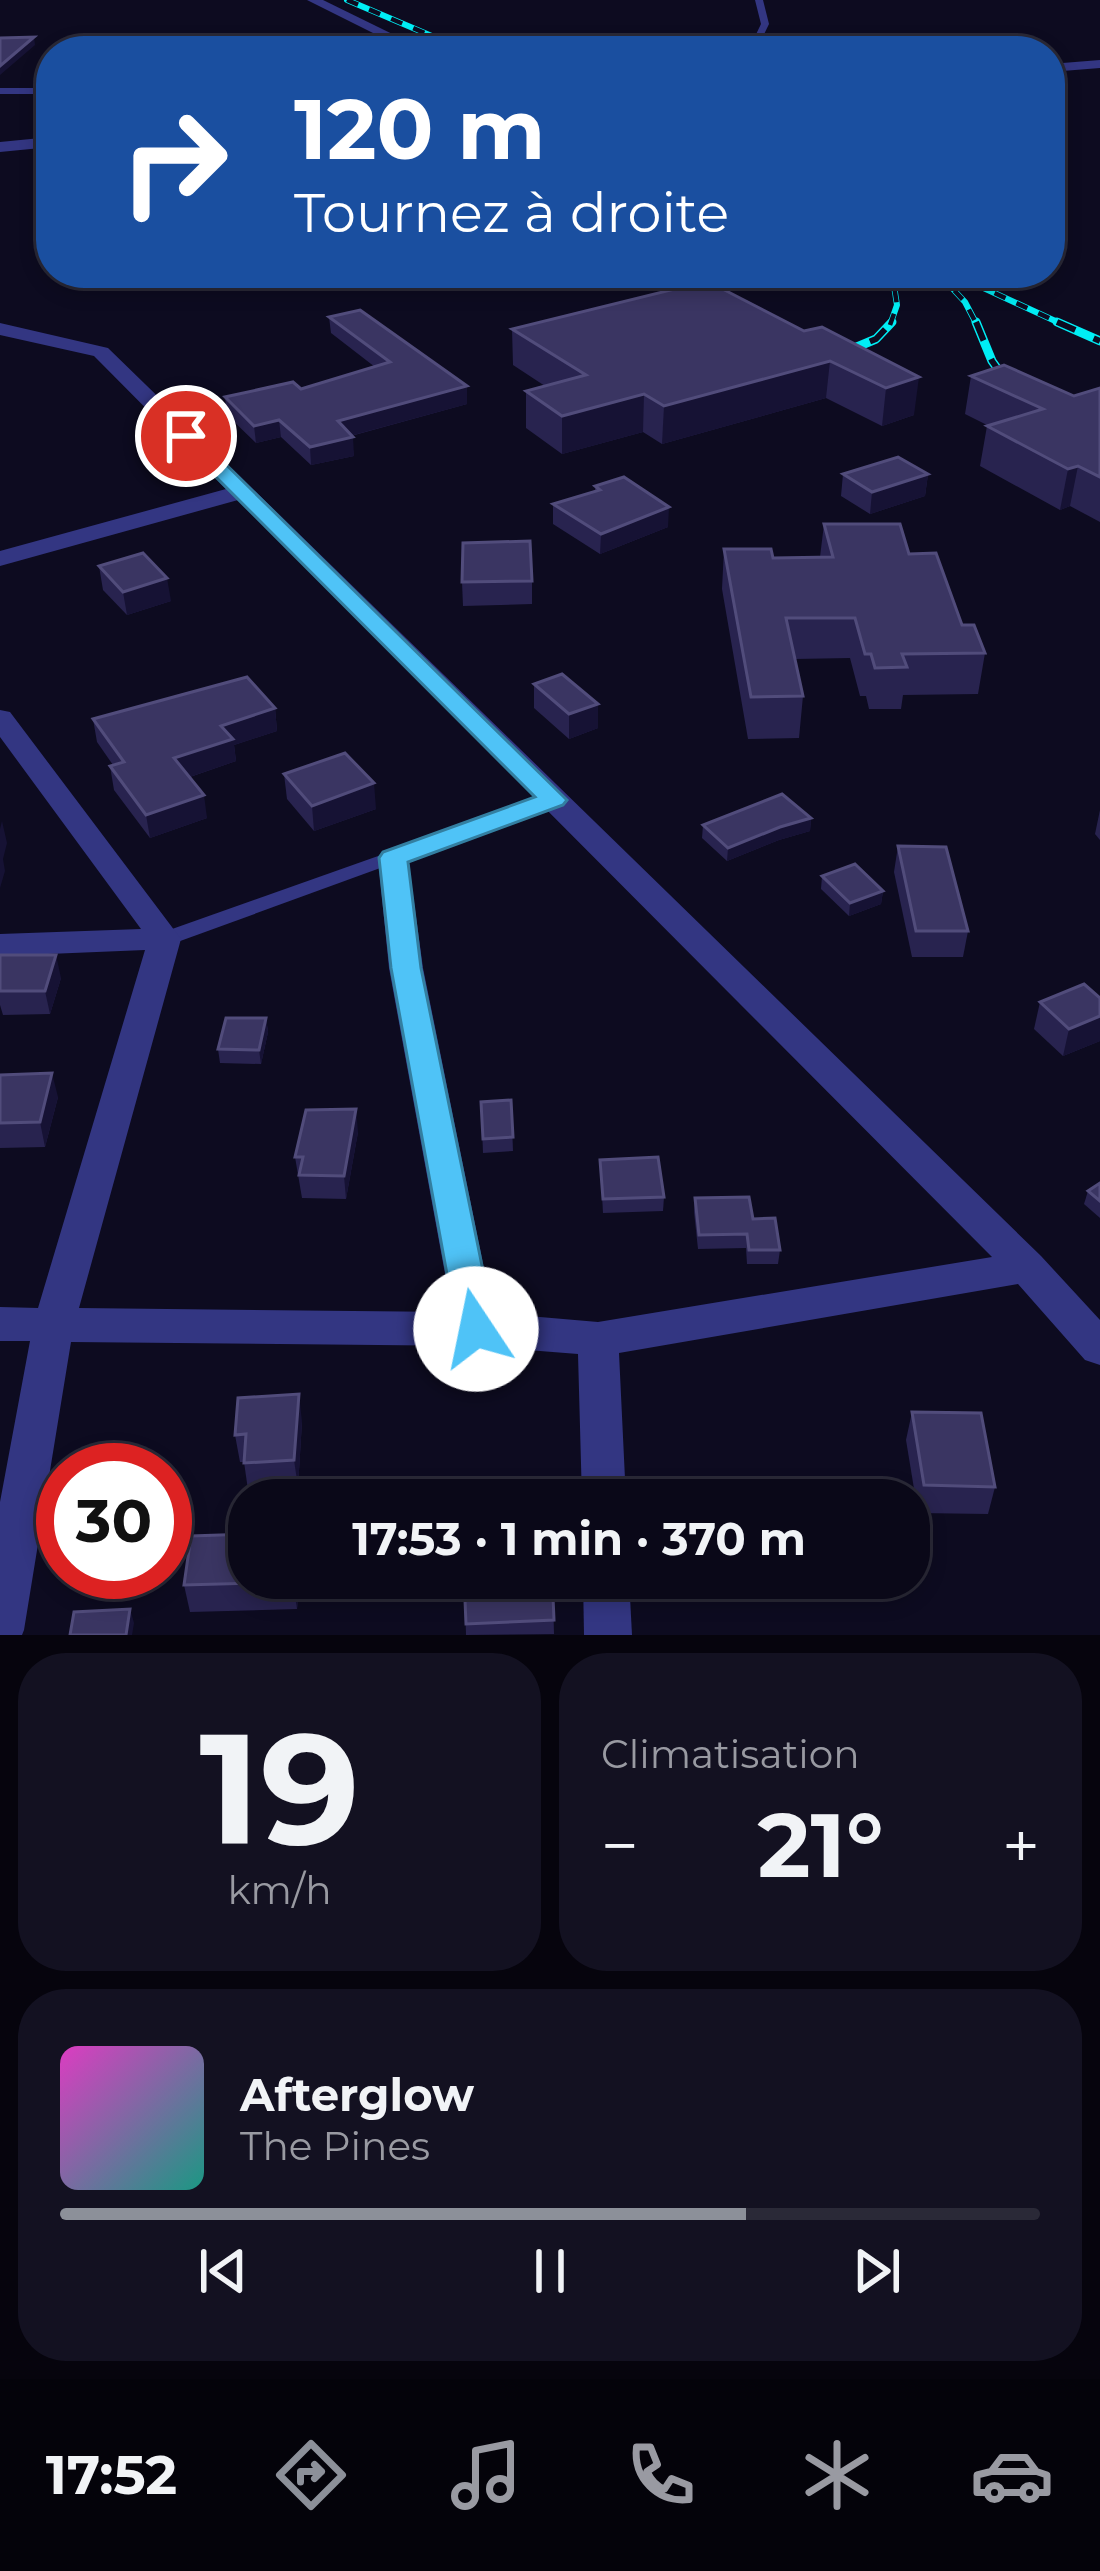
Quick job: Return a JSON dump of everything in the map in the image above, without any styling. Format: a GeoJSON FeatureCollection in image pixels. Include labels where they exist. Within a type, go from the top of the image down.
{"type":"FeatureCollection","features":[{"type":"Feature","properties":{"kind":"street"},"geometry":{"type":"LineString","coordinates":[[313,0],[388,36]]}},
{"type":"Feature","properties":{"kind":"street"},"geometry":{"type":"LineString","coordinates":[[1065,67],[1100,64]]}},
{"type":"Feature","properties":{"kind":"street"},"geometry":{"type":"LineString","coordinates":[[0,147],[36,143]]}},
{"type":"Feature","properties":{"kind":"street"},"geometry":{"type":"LineString","coordinates":[[0,329],[100,352],[1027,1268],[1100,1348]]}},
{"type":"Feature","properties":{"kind":"street"},"geometry":{"type":"LineString","coordinates":[[0,559],[242,492]]}},
{"type":"Feature","properties":{"kind":"street"},"geometry":{"type":"LineString","coordinates":[[0,718],[165,939]]}},
{"type":"Feature","properties":{"kind":"street"},"geometry":{"type":"LineString","coordinates":[[393,858],[406,968],[476,1329]]}},
{"type":"Feature","properties":{"kind":"street"},"geometry":{"type":"LineString","coordinates":[[0,945],[165,939]]}},
{"type":"Feature","properties":{"kind":"street"},"geometry":{"type":"LineString","coordinates":[[0,1630],[52,1327],[165,939]]}},
{"type":"Feature","properties":{"kind":"street"},"geometry":{"type":"LineString","coordinates":[[0,1324],[476,1329],[598,1339],[1027,1268]]}},
{"type":"Feature","properties":{"kind":"street"},"geometry":{"type":"LineString","coordinates":[[598,1339],[603,1479]]}},
{"type":"Feature","properties":{"kind":"street"},"geometry":{"type":"LineString","coordinates":[[607,1599],[608,1635]]}},
{"type":"Feature","properties":{"kind":"lane"},"geometry":{"type":"LineString","coordinates":[[759,0],[765,24],[759,36]]}},
{"type":"Feature","properties":{"kind":"lane"},"geometry":{"type":"LineString","coordinates":[[0,91],[36,91]]}},
{"type":"Feature","properties":{"kind":"lane"},"geometry":{"type":"LineString","coordinates":[[165,939],[553,800]]}},
{"type":"Feature","properties":{"kind":"building"},"geometry":{"type":"Polygon","coordinates":[[[34,37],[0,66],[0,38],[34,37]]]}},
{"type":"Feature","properties":{"kind":"building"},"geometry":{"type":"Polygon","coordinates":[[[679,288],[721,288],[804,331],[822,327],[919,377],[886,388],[830,361],[664,406],[644,394],[562,416],[526,391],[586,375],[512,329],[679,288]]]}},
{"type":"Feature","properties":{"kind":"building"},"geometry":{"type":"Polygon","coordinates":[[[360,310],[467,386],[338,421],[353,437],[310,447],[279,420],[254,426],[225,397],[293,382],[301,389],[390,362],[329,317],[360,310]]]}},
{"type":"Feature","properties":{"kind":"building"},"geometry":{"type":"Polygon","coordinates":[[[1004,365],[1074,396],[1100,388],[1100,477],[1078,466],[1068,469],[987,426],[1043,409],[971,376],[1004,365]]]}},
{"type":"Feature","properties":{"kind":"building"},"geometry":{"type":"Polygon","coordinates":[[[898,457],[928,474],[872,492],[843,474],[898,457]]]}},
{"type":"Feature","properties":{"kind":"building"},"geometry":{"type":"Polygon","coordinates":[[[624,477],[669,507],[601,534],[553,504],[600,490],[595,486],[624,477]]]}},
{"type":"Feature","properties":{"kind":"building"},"geometry":{"type":"Polygon","coordinates":[[[824,524],[900,524],[909,554],[936,553],[962,625],[974,625],[985,653],[902,654],[907,667],[875,668],[871,654],[865,654],[855,618],[786,618],[803,696],[751,697],[724,549],[771,549],[773,558],[833,557],[824,524]]]}},
{"type":"Feature","properties":{"kind":"building"},"geometry":{"type":"Polygon","coordinates":[[[530,541],[532,581],[462,582],[463,543],[530,541]]]}},
{"type":"Feature","properties":{"kind":"building"},"geometry":{"type":"Polygon","coordinates":[[[143,553],[167,578],[123,592],[99,566],[143,553]]]}},
{"type":"Feature","properties":{"kind":"building"},"geometry":{"type":"Polygon","coordinates":[[[562,674],[598,704],[569,714],[534,684],[562,674]]]}},
{"type":"Feature","properties":{"kind":"building"},"geometry":{"type":"Polygon","coordinates":[[[247,677],[275,708],[221,726],[233,739],[174,758],[204,795],[146,815],[110,766],[124,762],[93,719],[247,677]]]}},
{"type":"Feature","properties":{"kind":"building"},"geometry":{"type":"Polygon","coordinates":[[[345,753],[374,783],[312,806],[284,774],[345,753]]]}},
{"type":"Feature","properties":{"kind":"building"},"geometry":{"type":"Polygon","coordinates":[[[782,794],[811,818],[728,848],[703,825],[782,794]]]}},
{"type":"Feature","properties":{"kind":"building"},"geometry":{"type":"Polygon","coordinates":[[[898,846],[946,847],[968,931],[916,931],[898,846]]]}},
{"type":"Feature","properties":{"kind":"building"},"geometry":{"type":"Polygon","coordinates":[[[855,864],[883,891],[850,903],[822,876],[855,864]]]}},
{"type":"Feature","properties":{"kind":"building"},"geometry":{"type":"Polygon","coordinates":[[[0,955],[56,955],[45,991],[0,991],[0,955]]]}},
{"type":"Feature","properties":{"kind":"building"},"geometry":{"type":"Polygon","coordinates":[[[1084,984],[1100,998],[1100,1016],[1069,1029],[1040,1002],[1084,984]]]}},
{"type":"Feature","properties":{"kind":"building"},"geometry":{"type":"Polygon","coordinates":[[[226,1018],[266,1018],[259,1050],[218,1049],[226,1018]]]}},
{"type":"Feature","properties":{"kind":"building"},"geometry":{"type":"Polygon","coordinates":[[[52,1073],[40,1122],[0,1123],[0,1075],[52,1073]]]}},
{"type":"Feature","properties":{"kind":"building"},"geometry":{"type":"Polygon","coordinates":[[[511,1100],[513,1137],[483,1139],[481,1102],[511,1100]]]}},
{"type":"Feature","properties":{"kind":"building"},"geometry":{"type":"Polygon","coordinates":[[[356,1109],[344,1176],[299,1175],[303,1157],[295,1157],[306,1110],[356,1109]]]}},
{"type":"Feature","properties":{"kind":"building"},"geometry":{"type":"Polygon","coordinates":[[[658,1157],[664,1197],[603,1199],[600,1160],[658,1157]]]}},
{"type":"Feature","properties":{"kind":"building"},"geometry":{"type":"Polygon","coordinates":[[[1100,1183],[1100,1201],[1088,1191],[1100,1183]]]}},
{"type":"Feature","properties":{"kind":"building"},"geometry":{"type":"Polygon","coordinates":[[[749,1197],[753,1219],[775,1218],[780,1250],[749,1250],[747,1234],[699,1235],[695,1198],[749,1197]]]}},
{"type":"Feature","properties":{"kind":"building"},"geometry":{"type":"Polygon","coordinates":[[[299,1394],[294,1460],[244,1463],[246,1434],[235,1435],[238,1398],[299,1394]]]}},
{"type":"Feature","properties":{"kind":"building"},"geometry":{"type":"Polygon","coordinates":[[[912,1412],[981,1413],[995,1487],[930,1485],[930,1479],[923,1479],[912,1412]]]}},
{"type":"Feature","properties":{"kind":"building"},"geometry":{"type":"Polygon","coordinates":[[[228,1535],[228,1584],[192,1585],[192,1536],[228,1535]]]}},
{"type":"Feature","properties":{"kind":"building"},"geometry":{"type":"Polygon","coordinates":[[[553,1599],[554,1620],[466,1624],[465,1600],[553,1599]]]}},
{"type":"Feature","properties":{"kind":"building"},"geometry":{"type":"Polygon","coordinates":[[[130,1609],[126,1635],[70,1635],[74,1612],[130,1609]]]}},
{"type":"Feature","properties":{"kind":"railway"},"geometry":{"type":"LineString","coordinates":[[347,0],[432,36]]}},
{"type":"Feature","properties":{"kind":"railway"},"geometry":{"type":"LineString","coordinates":[[890,324],[897,305],[894,288]]}},
{"type":"Feature","properties":{"kind":"railway"},"geometry":{"type":"LineString","coordinates":[[952,288],[977,325]]}},
{"type":"Feature","properties":{"kind":"railway"},"geometry":{"type":"LineString","coordinates":[[984,288],[1064,325]]}},
{"type":"Feature","properties":{"kind":"railway"},"geometry":{"type":"LineString","coordinates":[[976,322],[992,361],[1014,392]]}},
{"type":"Feature","properties":{"kind":"railway"},"geometry":{"type":"LineString","coordinates":[[1057,322],[1100,341]]}},
{"type":"Feature","properties":{"kind":"railway"},"geometry":{"type":"LineString","coordinates":[[833,357],[876,339],[890,324]]}},
{"type":"Feature","properties":{"kind":"route"},"geometry":{"type":"LineString","coordinates":[[186,436],[553,800],[393,858],[406,968],[476,1329]]}}]}
